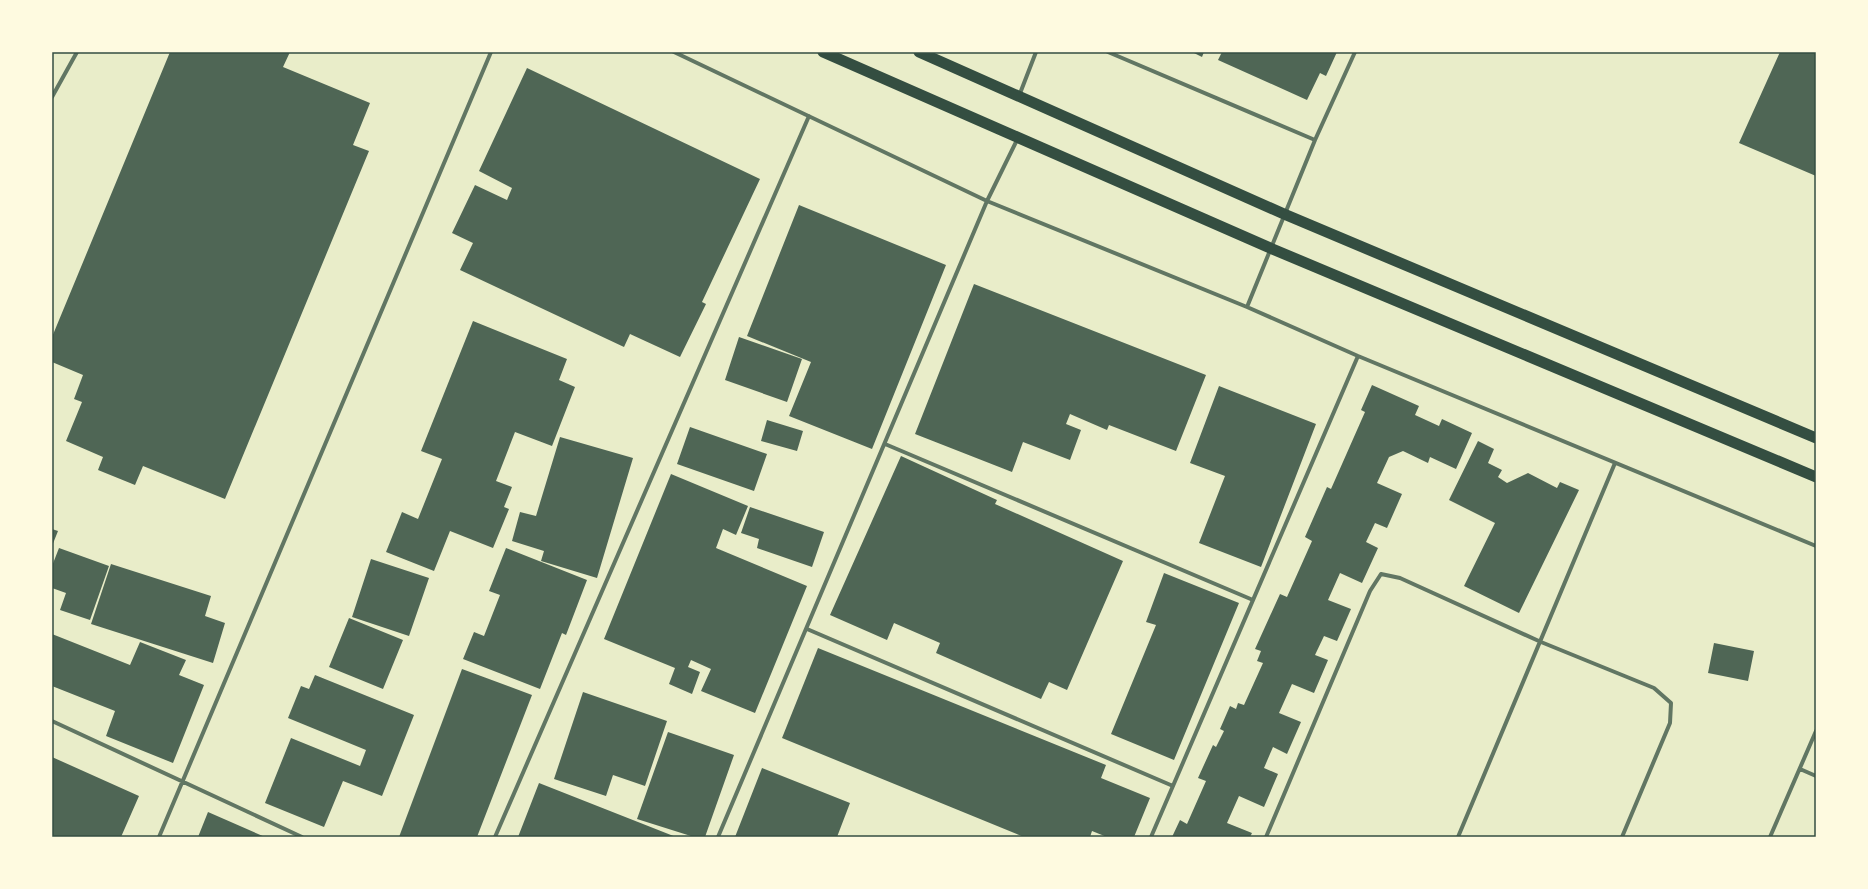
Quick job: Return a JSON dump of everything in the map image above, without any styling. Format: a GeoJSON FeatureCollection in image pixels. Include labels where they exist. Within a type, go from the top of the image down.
{"type":"FeatureCollection","features":[{"type":"Feature","properties":{"kind":"highway"},"geometry":{"type":"LineString","coordinates":[[823,52],[1270,248],[1816,477]]}},
{"type":"Feature","properties":{"kind":"highway"},"geometry":{"type":"LineString","coordinates":[[919,52],[1284,214],[1816,438]]}},
{"type":"Feature","properties":{"kind":"street"},"geometry":{"type":"LineString","coordinates":[[52,97],[77,52]]}},
{"type":"Feature","properties":{"kind":"street"},"geometry":{"type":"LineString","coordinates":[[159,837],[491,52]]}},
{"type":"Feature","properties":{"kind":"street"},"geometry":{"type":"LineString","coordinates":[[674,52],[987,201],[1247,307],[1358,356],[1816,546]]}},
{"type":"Feature","properties":{"kind":"street"},"geometry":{"type":"LineString","coordinates":[[1019,96],[1036,52]]}},
{"type":"Feature","properties":{"kind":"street"},"geometry":{"type":"LineString","coordinates":[[1108,52],[1315,140]]}},
{"type":"Feature","properties":{"kind":"street"},"geometry":{"type":"LineString","coordinates":[[1247,307],[1315,140],[1355,52]]}},
{"type":"Feature","properties":{"kind":"street"},"geometry":{"type":"LineString","coordinates":[[494,837],[809,116]]}},
{"type":"Feature","properties":{"kind":"street"},"geometry":{"type":"LineString","coordinates":[[718,837],[987,201],[1018,138]]}},
{"type":"Feature","properties":{"kind":"street"},"geometry":{"type":"LineString","coordinates":[[1151,837],[1358,356]]}},
{"type":"Feature","properties":{"kind":"street"},"geometry":{"type":"LineString","coordinates":[[885,444],[1253,600]]}},
{"type":"Feature","properties":{"kind":"street"},"geometry":{"type":"LineString","coordinates":[[1458,837],[1615,463]]}},
{"type":"Feature","properties":{"kind":"street"},"geometry":{"type":"LineString","coordinates":[[1266,837],[1370,591],[1381,574],[1400,578],[1541,642],[1654,688],[1671,703],[1670,723],[1622,837]]}},
{"type":"Feature","properties":{"kind":"street"},"geometry":{"type":"LineString","coordinates":[[807,629],[1173,786]]}},
{"type":"Feature","properties":{"kind":"street"},"geometry":{"type":"LineString","coordinates":[[52,722],[302,837]]}},
{"type":"Feature","properties":{"kind":"street"},"geometry":{"type":"LineString","coordinates":[[1770,837],[1816,731]]}},
{"type":"Feature","properties":{"kind":"street"},"geometry":{"type":"LineString","coordinates":[[1800,769],[1816,776]]}},
{"type":"Feature","properties":{"kind":"building"},"geometry":{"type":"Polygon","coordinates":[[[170,52],[290,52],[283,67],[370,103],[353,145],[369,151],[225,499],[143,466],[135,485],[98,470],[103,457],[66,441],[82,402],[74,399],[83,375],[52,362],[52,337],[170,52]]]}},
{"type":"Feature","properties":{"kind":"building"},"geometry":{"type":"Polygon","coordinates":[[[1192,52],[1204,52],[1202,57],[1192,52]]]}},
{"type":"Feature","properties":{"kind":"building"},"geometry":{"type":"Polygon","coordinates":[[[1222,52],[1337,52],[1326,76],[1320,73],[1307,100],[1218,60],[1222,52]]]}},
{"type":"Feature","properties":{"kind":"building"},"geometry":{"type":"Polygon","coordinates":[[[1780,52],[1816,52],[1816,176],[1739,143],[1780,52]]]}},
{"type":"Feature","properties":{"kind":"building"},"geometry":{"type":"Polygon","coordinates":[[[527,68],[760,179],[702,302],[706,304],[680,357],[630,334],[624,347],[460,270],[473,243],[452,233],[475,185],[507,200],[512,188],[479,171],[527,68]]]}},
{"type":"Feature","properties":{"kind":"building"},"geometry":{"type":"Polygon","coordinates":[[[799,205],[946,265],[872,449],[789,416],[811,362],[747,336],[799,205]]]}},
{"type":"Feature","properties":{"kind":"building"},"geometry":{"type":"Polygon","coordinates":[[[974,284],[1206,375],[1176,451],[1109,425],[1107,430],[1070,414],[1066,424],[1081,430],[1070,460],[1023,442],[1012,472],[915,434],[974,284]]]}},
{"type":"Feature","properties":{"kind":"building"},"geometry":{"type":"Polygon","coordinates":[[[473,321],[567,359],[559,380],[575,387],[552,446],[515,432],[496,481],[512,487],[504,507],[509,509],[493,548],[450,531],[434,571],[386,552],[402,512],[418,519],[442,459],[421,451],[473,321]]]}},
{"type":"Feature","properties":{"kind":"building"},"geometry":{"type":"Polygon","coordinates":[[[739,337],[802,359],[787,402],[725,380],[739,337]]]}},
{"type":"Feature","properties":{"kind":"building"},"geometry":{"type":"Polygon","coordinates":[[[1372,385],[1419,406],[1415,415],[1439,426],[1442,419],[1472,433],[1456,469],[1430,457],[1428,463],[1403,451],[1389,457],[1377,483],[1402,494],[1387,528],[1375,523],[1366,542],[1378,548],[1362,583],[1340,573],[1328,600],[1351,609],[1337,641],[1324,636],[1315,655],[1328,660],[1314,693],[1292,684],[1279,713],[1301,722],[1287,754],[1273,747],[1264,768],[1278,774],[1264,807],[1239,796],[1227,823],[1252,833],[1250,837],[1172,837],[1180,820],[1187,824],[1206,781],[1198,778],[1213,745],[1216,747],[1224,731],[1220,729],[1230,706],[1236,709],[1238,703],[1244,705],[1263,663],[1257,661],[1261,651],[1255,649],[1280,594],[1287,597],[1312,541],[1305,537],[1327,487],[1331,489],[1365,412],[1361,410],[1372,385]]]}},
{"type":"Feature","properties":{"kind":"building"},"geometry":{"type":"Polygon","coordinates":[[[1219,386],[1316,424],[1261,567],[1199,543],[1225,476],[1190,463],[1219,386]]]}},
{"type":"Feature","properties":{"kind":"building"},"geometry":{"type":"Polygon","coordinates":[[[767,420],[803,431],[797,451],[761,441],[767,420]]]}},
{"type":"Feature","properties":{"kind":"building"},"geometry":{"type":"Polygon","coordinates":[[[690,427],[767,454],[754,491],[677,464],[690,427]]]}},
{"type":"Feature","properties":{"kind":"building"},"geometry":{"type":"Polygon","coordinates":[[[560,437],[633,458],[597,578],[541,561],[544,551],[512,541],[520,512],[536,516],[560,437]]]}},
{"type":"Feature","properties":{"kind":"building"},"geometry":{"type":"Polygon","coordinates":[[[1478,441],[1494,449],[1488,463],[1502,470],[1498,477],[1507,483],[1528,473],[1557,488],[1560,482],[1579,490],[1519,613],[1464,586],[1495,523],[1449,500],[1478,441]]]}},
{"type":"Feature","properties":{"kind":"building"},"geometry":{"type":"Polygon","coordinates":[[[901,456],[997,500],[995,504],[1123,561],[1067,690],[1049,682],[1041,699],[936,653],[940,643],[894,623],[887,640],[830,615],[901,456]]]}},
{"type":"Feature","properties":{"kind":"building"},"geometry":{"type":"Polygon","coordinates":[[[671,474],[748,506],[736,535],[723,529],[716,548],[807,586],[755,713],[701,691],[711,669],[691,660],[688,667],[700,672],[692,694],[669,684],[675,668],[604,639],[671,474]]]}},
{"type":"Feature","properties":{"kind":"building"},"geometry":{"type":"Polygon","coordinates":[[[750,507],[824,532],[812,567],[757,548],[759,539],[741,533],[750,507]]]}},
{"type":"Feature","properties":{"kind":"building"},"geometry":{"type":"Polygon","coordinates":[[[52,529],[58,531],[52,546],[52,529]]]}},
{"type":"Feature","properties":{"kind":"building"},"geometry":{"type":"Polygon","coordinates":[[[59,548],[109,566],[90,620],[60,610],[66,593],[52,588],[52,566],[59,548]]]}},
{"type":"Feature","properties":{"kind":"building"},"geometry":{"type":"Polygon","coordinates":[[[506,548],[587,580],[566,635],[562,633],[540,689],[463,659],[474,632],[484,636],[500,595],[489,591],[506,548]]]}},
{"type":"Feature","properties":{"kind":"building"},"geometry":{"type":"Polygon","coordinates":[[[371,559],[429,578],[409,636],[352,617],[371,559]]]}},
{"type":"Feature","properties":{"kind":"building"},"geometry":{"type":"Polygon","coordinates":[[[111,564],[211,596],[205,616],[225,623],[213,663],[91,624],[111,564]]]}},
{"type":"Feature","properties":{"kind":"building"},"geometry":{"type":"Polygon","coordinates":[[[1164,573],[1239,603],[1174,760],[1111,734],[1156,625],[1146,622],[1164,573]]]}},
{"type":"Feature","properties":{"kind":"building"},"geometry":{"type":"Polygon","coordinates":[[[349,618],[403,640],[383,689],[329,667],[349,618]]]}},
{"type":"Feature","properties":{"kind":"building"},"geometry":{"type":"Polygon","coordinates":[[[52,634],[130,665],[140,642],[186,660],[179,675],[204,685],[173,763],[106,736],[115,711],[52,686],[52,634]]]}},
{"type":"Feature","properties":{"kind":"building"},"geometry":{"type":"Polygon","coordinates":[[[1714,643],[1754,651],[1748,681],[1708,673],[1714,643]]]}},
{"type":"Feature","properties":{"kind":"building"},"geometry":{"type":"Polygon","coordinates":[[[818,648],[1106,765],[1101,778],[1150,798],[1134,837],[1107,837],[1092,831],[1090,837],[1024,837],[782,738],[818,648]]]}},
{"type":"Feature","properties":{"kind":"building"},"geometry":{"type":"Polygon","coordinates":[[[462,669],[532,695],[477,837],[399,837],[462,669]]]}},
{"type":"Feature","properties":{"kind":"building"},"geometry":{"type":"Polygon","coordinates":[[[315,675],[414,715],[382,796],[343,781],[324,827],[265,803],[291,738],[360,766],[366,750],[288,718],[301,686],[309,689],[315,675]]]}},
{"type":"Feature","properties":{"kind":"building"},"geometry":{"type":"Polygon","coordinates":[[[583,692],[667,721],[645,786],[613,775],[606,796],[554,779],[583,692]]]}},
{"type":"Feature","properties":{"kind":"building"},"geometry":{"type":"Polygon","coordinates":[[[668,732],[734,755],[705,837],[694,837],[637,819],[668,732]]]}},
{"type":"Feature","properties":{"kind":"building"},"geometry":{"type":"Polygon","coordinates":[[[52,757],[139,796],[121,837],[52,837],[52,757]]]}},
{"type":"Feature","properties":{"kind":"building"},"geometry":{"type":"Polygon","coordinates":[[[762,768],[850,803],[837,837],[735,837],[762,768]]]}},
{"type":"Feature","properties":{"kind":"building"},"geometry":{"type":"Polygon","coordinates":[[[539,783],[676,837],[518,837],[539,783]]]}},
{"type":"Feature","properties":{"kind":"building"},"geometry":{"type":"Polygon","coordinates":[[[208,812],[265,837],[198,837],[208,812]]]}}]}
